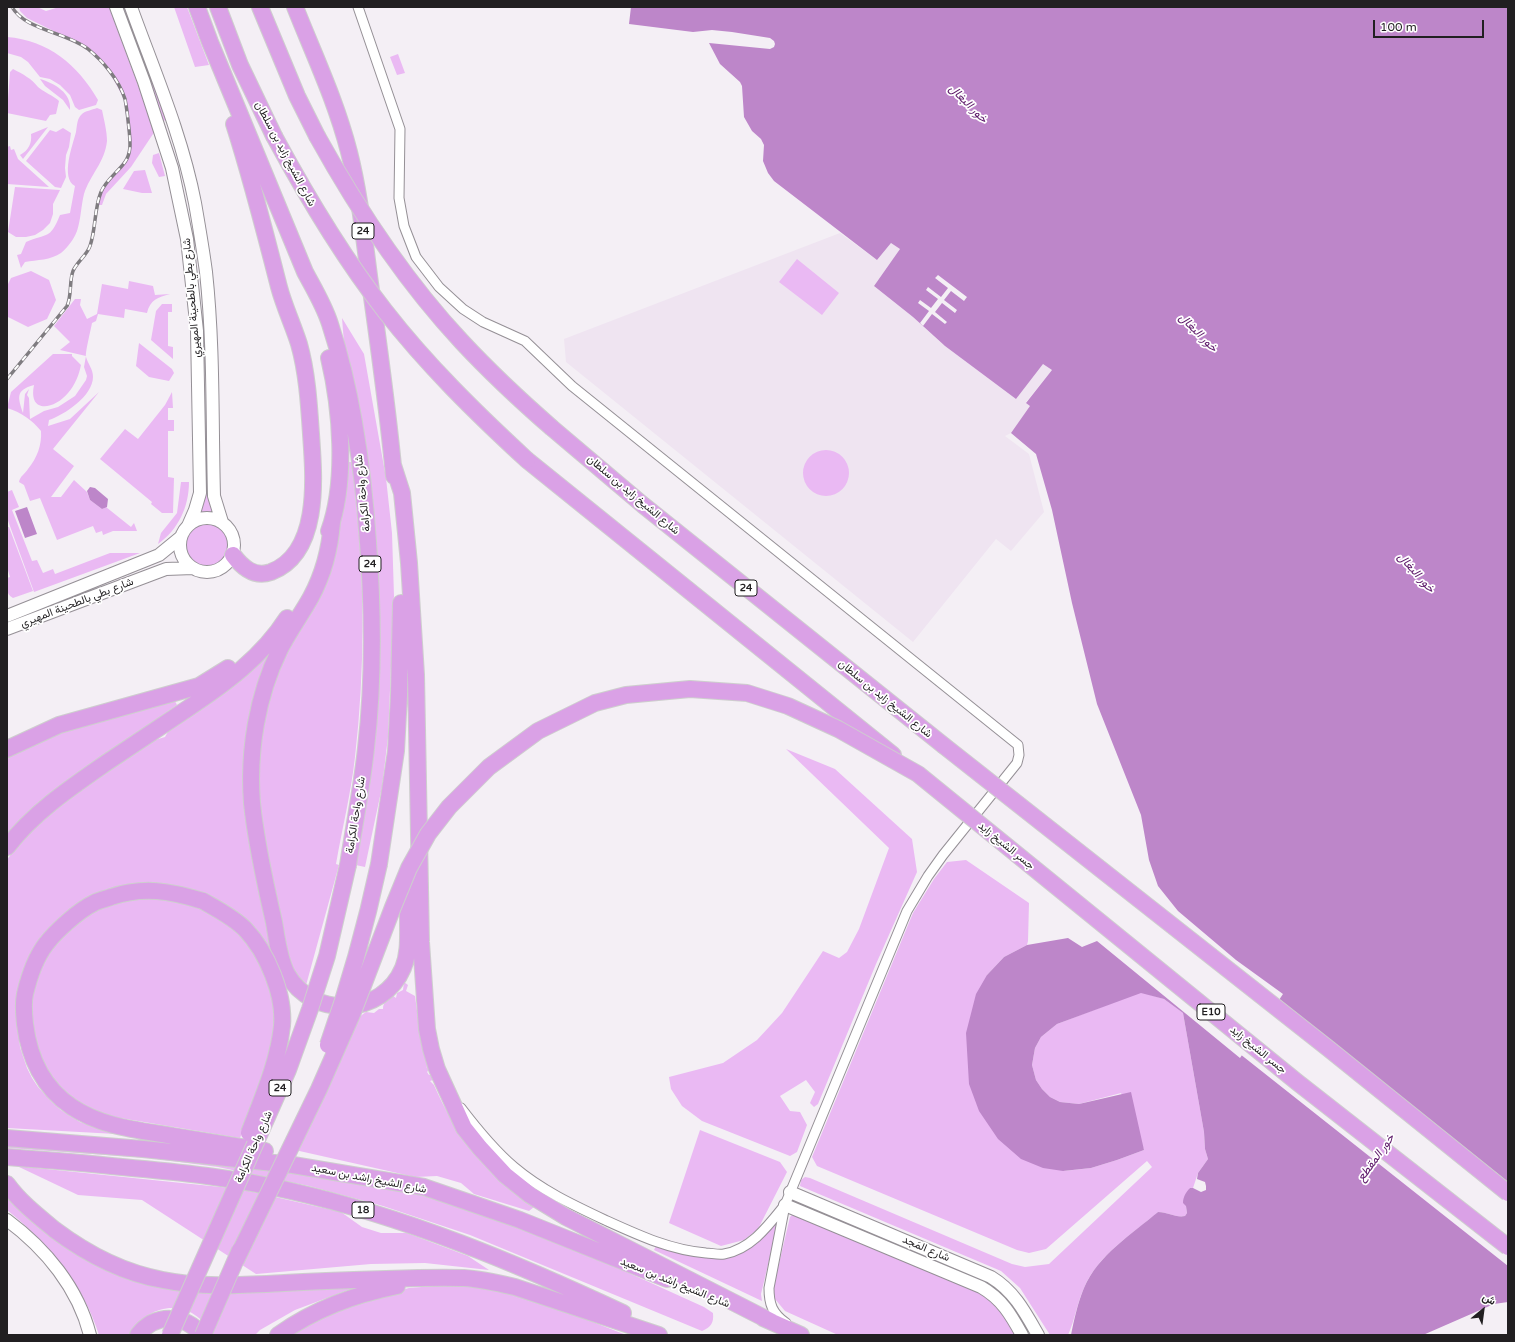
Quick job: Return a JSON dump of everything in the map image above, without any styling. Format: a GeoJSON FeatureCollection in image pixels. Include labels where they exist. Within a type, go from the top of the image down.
{"type":"FeatureCollection","features":[{"type":"Feature","properties":{"kind":"highway","name":"شارع الشيخ زايد بن سلطان"},"geometry":{"type":"LineString","coordinates":[[197,7],[305,272]]}},
{"type":"Feature","properties":{"kind":"highway","name":"شارع الشيخ زايد بن سلطان"},"geometry":{"type":"LineString","coordinates":[[218,7],[240,65],[274,136],[307,197],[344,255],[384,310],[429,363],[476,413],[527,460],[918,774]]}},
{"type":"Feature","properties":{"kind":"highway","name":"شارع الشيخ زايد بن سلطان"},"geometry":{"type":"LineString","coordinates":[[260,7],[297,96],[317,136],[352,197],[382,243],[434,310],[490,371],[552,428],[643,505],[942,745],[1330,1049],[1508,1193]]}},
{"type":"Feature","properties":{"kind":"highway","name":"24"},"geometry":{"type":"LineString","coordinates":[[202,1335],[326,1051],[351,977],[371,902],[379,864],[396,751],[400,680],[401,586],[393,465],[376,330],[357,193],[349,152],[323,74],[295,7]]}},
{"type":"Feature","properties":{"kind":"highway"},"geometry":{"type":"LineString","coordinates":[[302,7],[306,36]]}},
{"type":"Feature","properties":{"kind":"highway"},"geometry":{"type":"LineString","coordinates":[[210,42],[214,64],[243,154],[280,291],[299,345],[310,418],[314,473],[311,514],[305,534],[299,547],[291,558],[281,567],[259,574],[251,572],[241,566],[233,555]]}},
{"type":"Feature","properties":{"kind":"highway"},"geometry":{"type":"LineString","coordinates":[[305,272],[332,372],[338,410],[340,465],[339,488],[332,522],[329,550],[319,581],[280,649],[265,686],[255,728],[251,772],[252,803],[257,837],[282,960],[288,975],[295,985],[317,1002],[339,1007],[354,1006],[368,1001],[381,995],[392,986],[403,967],[408,946],[411,798],[417,772]]}},
{"type":"Feature","properties":{"kind":"highway","name":"شارع واحة الكرامة"},"geometry":{"type":"LineString","coordinates":[[170,1335],[288,1070],[310,1009],[327,956],[348,865],[366,747],[371,668],[371,577],[362,473],[351,406],[330,323],[322,303],[305,272]]}},
{"type":"Feature","properties":{"kind":"highway"},"geometry":{"type":"LineString","coordinates":[[393,465],[402,494],[409,563],[416,675],[421,942],[427,1029],[431,1049],[447,1090],[464,1128],[505,1175],[530,1195],[566,1217],[772,1322]]}},
{"type":"Feature","properties":{"kind":"highway"},"geometry":{"type":"LineString","coordinates":[[7,847],[28,822],[81,780],[203,698],[237,673],[273,638],[296,604],[317,566],[332,522]]}},
{"type":"Feature","properties":{"kind":"highway"},"geometry":{"type":"LineString","coordinates":[[7,749],[58,725],[199,686],[230,668],[259,644],[296,604]]}},
{"type":"Feature","properties":{"kind":"highway"},"geometry":{"type":"LineString","coordinates":[[236,1260],[320,1089],[354,1012],[392,907],[409,868],[428,834],[449,807],[489,767],[514,748],[538,731],[595,703],[626,695],[690,689],[747,694],[788,706],[838,729],[918,774]]}},
{"type":"Feature","properties":{"kind":"highway"},"geometry":{"type":"LineString","coordinates":[[7,742],[31,730],[60,719],[78,715],[98,714]]}},
{"type":"Feature","properties":{"kind":"highway","name":"جسر الشيخ زايد"},"geometry":{"type":"LineString","coordinates":[[918,774],[1297,1082],[1508,1247]]}},
{"type":"Feature","properties":{"kind":"highway"},"geometry":{"type":"LineString","coordinates":[[185,1301],[263,1096],[278,1050],[282,1025],[280,1001],[275,980],[262,952],[245,929],[229,916],[202,901],[179,893],[154,890],[126,892],[94,903],[68,921],[46,944],[34,968],[25,995],[24,1017],[27,1041],[31,1055],[41,1075],[55,1093],[72,1107],[92,1119],[134,1130],[305,1158],[321,1163],[337,1172]]}},
{"type":"Feature","properties":{"kind":"highway","name":"شارع الشيخ راشد بن سعيد"},"geometry":{"type":"LineString","coordinates":[[7,1138],[254,1160],[424,1187],[520,1220],[802,1335]]}},
{"type":"Feature","properties":{"kind":"highway","name":"18"},"geometry":{"type":"LineString","coordinates":[[7,1157],[216,1177],[291,1191],[374,1213],[420,1228],[526,1270],[668,1335]]}},
{"type":"Feature","properties":{"kind":"highway"},"geometry":{"type":"LineString","coordinates":[[7,1184],[30,1209],[66,1238],[86,1251],[132,1272],[164,1281],[214,1285],[245,1285],[352,1280],[465,1278],[515,1287],[660,1335]]}},
{"type":"Feature","properties":{"kind":"highway"},"geometry":{"type":"LineString","coordinates":[[278,1335],[296,1322],[320,1309],[348,1299],[374,1291],[437,1279]]}},
{"type":"Feature","properties":{"kind":"highway"},"geometry":{"type":"LineString","coordinates":[[138,1335],[145,1327],[153,1322],[170,1318],[188,1322],[202,1335]]}},
{"type":"Feature","properties":{"kind":"street","name":"شارع بطي بالطحينة المهيري"},"geometry":{"type":"LineString","coordinates":[[116,7],[144,82],[172,168],[187,239],[197,331],[200,494],[188,526]]}},
{"type":"Feature","properties":{"kind":"street","name":"شارع بطي بالطحينة المهيري"},"geometry":{"type":"LineString","coordinates":[[131,7],[172,119],[186,164],[195,202],[206,271],[211,330],[214,496],[222,522]]}},
{"type":"Feature","properties":{"kind":"street"},"geometry":{"type":"LineString","coordinates":[[358,7],[400,129],[399,198],[404,226],[416,257],[439,287],[463,309],[483,322],[525,341],[572,386],[1018,745],[1019,755],[1017,763],[943,855],[928,876],[907,911],[785,1205],[769,1288],[769,1299],[774,1312],[802,1335]]}},
{"type":"Feature","properties":{"kind":"street"},"geometry":{"type":"LineString","coordinates":[[204,518],[222,522],[229,528],[235,546],[233,555],[229,562],[216,571],[208,572],[200,572],[187,564],[181,552],[181,538],[188,526],[195,521],[204,518]]}},
{"type":"Feature","properties":{"kind":"street","name":"شارع بطي بالطحينة المهيري"},"geometry":{"type":"LineString","coordinates":[[7,616],[159,555],[181,538]]}},
{"type":"Feature","properties":{"kind":"street","name":"شارع بطي بالطحينة المهيري"},"geometry":{"type":"LineString","coordinates":[[7,629],[166,569],[193,568]]}},
{"type":"Feature","properties":{"kind":"street"},"geometry":{"type":"LineString","coordinates":[[447,1090],[486,1140],[514,1167],[543,1188],[570,1204],[656,1243],[696,1252],[723,1254],[735,1251],[747,1245],[762,1233],[785,1205]]}},
{"type":"Feature","properties":{"kind":"street","name":"شارع المَجد"},"geometry":{"type":"LineString","coordinates":[[790,1192],[991,1277],[1005,1287],[1016,1298],[1038,1335]]}},
{"type":"Feature","properties":{"kind":"street","name":"شارع المَجد"},"geometry":{"type":"LineString","coordinates":[[785,1205],[981,1287],[995,1296],[1007,1308],[1022,1335]]}},
{"type":"Feature","properties":{"kind":"street"},"geometry":{"type":"LineString","coordinates":[[7,1220],[30,1239],[47,1256],[64,1278],[79,1304],[90,1335]]}},
{"type":"Feature","properties":{"kind":"shaded area"},"geometry":{"type":"Polygon","coordinates":[[[19,7],[37,7],[46,11],[59,7],[109,7],[155,131],[131,167],[106,194],[102,205],[97,205],[101,191],[126,161],[130,149],[124,99],[108,69],[97,56],[82,45],[27,18],[20,11],[19,7]]]}},
{"type":"Feature","properties":{"kind":"shaded area"},"geometry":{"type":"Polygon","coordinates":[[[121,7],[126,7],[167,120],[162,121],[121,7]]]}},
{"type":"Feature","properties":{"kind":"shaded area"},"geometry":{"type":"Polygon","coordinates":[[[174,7],[187,7],[209,65],[195,67],[174,7]]]}},
{"type":"Feature","properties":{"kind":"shaded area"},"geometry":{"type":"Polygon","coordinates":[[[7,37],[36,43],[60,56],[71,65],[90,87],[98,100],[96,105],[79,110],[75,107],[70,95],[60,85],[50,79],[40,77],[28,62],[21,57],[7,53],[7,37]]]}},
{"type":"Feature","properties":{"kind":"shaded area"},"geometry":{"type":"Polygon","coordinates":[[[398,54],[405,73],[397,75],[390,57],[398,54]]]}},
{"type":"Feature","properties":{"kind":"shaded area"},"geometry":{"type":"Polygon","coordinates":[[[13,69],[27,77],[59,101],[56,114],[50,115],[46,121],[7,113],[10,72],[13,69]]]}},
{"type":"Feature","properties":{"kind":"shaded area"},"geometry":{"type":"Polygon","coordinates":[[[40,79],[56,86],[65,94],[70,104],[70,110],[63,100],[45,86],[40,79]]]}},
{"type":"Feature","properties":{"kind":"shaded area"},"geometry":{"type":"Polygon","coordinates":[[[97,108],[102,110],[106,129],[106,149],[84,194],[76,234],[61,253],[48,258],[25,262],[21,268],[17,255],[21,254],[26,242],[47,234],[57,223],[60,215],[70,213],[75,186],[68,176],[70,152],[80,116],[87,111],[97,108]]]}},
{"type":"Feature","properties":{"kind":"shaded area"},"geometry":{"type":"Polygon","coordinates":[[[48,127],[23,159],[20,155],[26,151],[29,146],[31,134],[48,127]]]}},
{"type":"Feature","properties":{"kind":"shaded area"},"geometry":{"type":"Polygon","coordinates":[[[63,128],[71,133],[66,155],[66,177],[61,188],[55,187],[26,161],[50,130],[56,132],[63,128]]]}},
{"type":"Feature","properties":{"kind":"shaded area"},"geometry":{"type":"Polygon","coordinates":[[[10,146],[11,150],[14,149],[18,159],[49,187],[7,184],[7,147],[10,146]]]}},
{"type":"Feature","properties":{"kind":"shaded area"},"geometry":{"type":"Polygon","coordinates":[[[159,153],[165,176],[159,177],[152,163],[153,155],[159,153]]]}},
{"type":"Feature","properties":{"kind":"shaded area"},"geometry":{"type":"Polygon","coordinates":[[[145,170],[152,193],[142,193],[123,189],[134,171],[145,170]]]}},
{"type":"Feature","properties":{"kind":"shaded area"},"geometry":{"type":"Polygon","coordinates":[[[15,187],[60,190],[53,204],[53,214],[50,223],[35,235],[16,237],[8,232],[15,187]]]}},
{"type":"Feature","properties":{"kind":"shaded area"},"geometry":{"type":"Polygon","coordinates":[[[840,233],[877,260],[891,243],[900,249],[874,286],[913,317],[939,341],[1016,399],[1043,364],[1052,370],[1026,402],[1031,406],[1011,433],[1005,436],[1029,454],[1044,512],[1011,551],[996,539],[913,642],[566,362],[564,339],[840,233]]]}},
{"type":"Feature","properties":{"kind":"shaded area"},"geometry":{"type":"Polygon","coordinates":[[[797,259],[839,293],[822,315],[779,282],[797,259]]]}},
{"type":"Feature","properties":{"kind":"shaded area"},"geometry":{"type":"Polygon","coordinates":[[[31,271],[49,280],[56,300],[47,319],[28,327],[8,317],[7,286],[11,278],[31,271]]]}},
{"type":"Feature","properties":{"kind":"shaded area"},"geometry":{"type":"Polygon","coordinates":[[[129,281],[153,286],[155,295],[170,294],[162,296],[152,302],[147,313],[125,309],[124,318],[98,314],[96,321],[92,323],[86,356],[60,350],[70,342],[54,326],[75,299],[81,299],[80,305],[87,319],[97,314],[102,284],[128,289],[129,281]]]}},
{"type":"Feature","properties":{"kind":"shaded area"},"geometry":{"type":"Polygon","coordinates":[[[162,304],[172,304],[172,312],[168,312],[168,346],[173,347],[173,359],[151,340],[156,311],[162,304]]]}},
{"type":"Feature","properties":{"kind":"shaded area"},"geometry":{"type":"Polygon","coordinates":[[[342,318],[364,354],[386,478],[392,533],[394,596],[388,737],[382,787],[365,867],[346,863],[372,693],[342,318]]]}},
{"type":"Feature","properties":{"kind":"shaded area"},"geometry":{"type":"Polygon","coordinates":[[[139,343],[172,369],[174,373],[169,381],[149,377],[136,366],[139,343]]]}},
{"type":"Feature","properties":{"kind":"shaded area"},"geometry":{"type":"Polygon","coordinates":[[[53,354],[72,354],[72,356],[81,365],[75,383],[63,398],[56,403],[44,406],[39,405],[35,401],[33,395],[34,385],[24,389],[21,392],[19,399],[23,413],[25,394],[29,389],[27,395],[29,398],[30,419],[44,411],[58,407],[75,396],[86,380],[87,376],[84,367],[86,356],[92,371],[92,384],[77,404],[62,414],[49,420],[48,426],[70,419],[99,392],[53,449],[74,466],[51,497],[61,497],[74,480],[87,492],[90,500],[102,509],[106,507],[131,527],[134,523],[137,531],[113,531],[103,535],[102,531],[96,533],[93,526],[57,540],[40,498],[30,501],[24,485],[19,482],[20,478],[27,471],[36,456],[41,441],[41,431],[26,417],[7,408],[11,392],[53,354]]]}},
{"type":"Feature","properties":{"kind":"shaded area"},"geometry":{"type":"Polygon","coordinates":[[[172,392],[173,408],[168,408],[168,420],[174,420],[174,431],[168,431],[168,477],[174,478],[173,513],[162,513],[151,504],[152,502],[100,459],[125,429],[138,439],[165,405],[172,392]]]}},
{"type":"Feature","properties":{"kind":"shaded area"},"geometry":{"type":"Polygon","coordinates":[[[826,450],[839,454],[845,460],[849,473],[845,486],[839,492],[826,496],[813,492],[807,486],[803,473],[807,460],[813,454],[826,450]]]}},
{"type":"Feature","properties":{"kind":"shaded area"},"geometry":{"type":"Polygon","coordinates":[[[203,456],[209,456],[209,498],[213,514],[200,513],[203,456]]]}},
{"type":"Feature","properties":{"kind":"shaded area"},"geometry":{"type":"Polygon","coordinates":[[[348,462],[352,462],[356,492],[361,559],[361,691],[355,757],[336,864],[339,865],[305,989],[290,972],[261,836],[257,761],[269,690],[336,542],[344,505],[348,462]]]}},
{"type":"Feature","properties":{"kind":"shaded area"},"geometry":{"type":"Polygon","coordinates":[[[181,482],[189,482],[187,500],[184,509],[177,525],[158,544],[161,533],[177,513],[181,482]]]}},
{"type":"Feature","properties":{"kind":"shaded area"},"geometry":{"type":"Polygon","coordinates":[[[12,490],[19,507],[12,510],[32,561],[37,560],[43,573],[53,569],[55,574],[110,553],[140,553],[34,592],[7,518],[7,492],[12,490]]]}},
{"type":"Feature","properties":{"kind":"shaded area"},"geometry":{"type":"Polygon","coordinates":[[[208,521],[217,523],[225,528],[230,536],[232,545],[230,554],[225,562],[217,567],[208,569],[199,567],[191,562],[186,554],[184,545],[186,536],[191,528],[199,523],[208,521]]]}},
{"type":"Feature","properties":{"kind":"shaded area"},"geometry":{"type":"Polygon","coordinates":[[[7,527],[9,527],[33,591],[13,598],[7,590],[7,578],[10,577],[7,567],[7,527]]]}},
{"type":"Feature","properties":{"kind":"shaded area"},"geometry":{"type":"Polygon","coordinates":[[[273,647],[249,725],[276,963],[183,888],[68,914],[17,1015],[20,1047],[32,1078],[53,1103],[80,1122],[116,1134],[7,1128],[7,860],[37,823],[55,807],[74,792],[114,766],[155,740],[165,737],[170,728],[273,647]]]}},
{"type":"Feature","properties":{"kind":"shaded area"},"geometry":{"type":"Polygon","coordinates":[[[174,699],[177,705],[54,790],[30,810],[7,834],[7,756],[49,734],[174,699]]]}},
{"type":"Feature","properties":{"kind":"shaded area"},"geometry":{"type":"Polygon","coordinates":[[[786,749],[835,769],[912,839],[917,872],[876,964],[818,1104],[814,1107],[810,1103],[815,1092],[806,1080],[780,1096],[790,1111],[800,1112],[807,1125],[797,1152],[790,1156],[702,1121],[682,1106],[671,1089],[669,1077],[723,1063],[757,1040],[782,1013],[823,951],[839,958],[847,952],[859,929],[889,848],[786,749]]]}},
{"type":"Feature","properties":{"kind":"shaded area"},"geometry":{"type":"Polygon","coordinates":[[[966,860],[1029,903],[1027,945],[1004,957],[987,975],[1064,1171],[1091,1168],[1144,1150],[1121,1093],[1079,1104],[1060,1102],[1050,1097],[1042,1089],[1036,1080],[1032,1065],[1035,1048],[1041,1037],[1057,1024],[1141,992],[1164,999],[1183,1013],[1204,1132],[1205,1149],[1208,1159],[1198,1173],[1193,1188],[1190,1188],[1187,1193],[1187,1213],[1185,1216],[1158,1212],[1116,1246],[1097,1266],[1084,1288],[1068,1335],[1050,1335],[1020,1288],[1001,1271],[800,1186],[801,1180],[805,1177],[810,1178],[1012,1264],[1025,1267],[1049,1264],[1152,1167],[1147,1161],[1046,1249],[1029,1253],[1017,1250],[817,1166],[812,1157],[913,913],[934,879],[947,862],[966,860]]]}},
{"type":"Feature","properties":{"kind":"shaded area"},"geometry":{"type":"Polygon","coordinates":[[[147,897],[191,903],[229,924],[245,940],[264,970],[274,1003],[275,1026],[271,1051],[252,1109],[240,1138],[120,1118],[117,1120],[82,1107],[51,1078],[33,1039],[31,999],[40,969],[50,951],[64,934],[92,912],[114,903],[147,897]]]}},
{"type":"Feature","properties":{"kind":"shaded area"},"geometry":{"type":"Polygon","coordinates":[[[404,982],[408,985],[406,991],[415,996],[421,1039],[428,1065],[426,1068],[428,1066],[429,1070],[427,1072],[431,1075],[433,1080],[430,1081],[434,1085],[442,1103],[475,1154],[503,1183],[534,1207],[529,1211],[474,1194],[461,1183],[437,1176],[415,1177],[295,1150],[340,1062],[359,1017],[366,1012],[374,1013],[379,1009],[383,1009],[383,1006],[392,995],[396,998],[397,993],[403,990],[404,982]]]}},
{"type":"Feature","properties":{"kind":"shaded area"},"geometry":{"type":"Polygon","coordinates":[[[700,1130],[780,1162],[787,1172],[758,1229],[744,1240],[721,1246],[669,1223],[700,1130]]]}},
{"type":"Feature","properties":{"kind":"shaded area"},"geometry":{"type":"Polygon","coordinates":[[[7,1141],[148,1151],[387,1186],[478,1211],[585,1253],[704,1307],[713,1313],[713,1319],[710,1326],[702,1331],[470,1235],[383,1206],[309,1186],[218,1167],[149,1158],[7,1148],[7,1141]]]}},
{"type":"Feature","properties":{"kind":"shaded area"},"geometry":{"type":"Polygon","coordinates":[[[17,1166],[240,1189],[341,1212],[362,1227],[381,1233],[407,1233],[468,1256],[489,1270],[425,1263],[371,1264],[256,1274],[142,1200],[78,1195],[17,1166]]]}},
{"type":"Feature","properties":{"kind":"shaded area"},"geometry":{"type":"Polygon","coordinates":[[[7,1190],[131,1275],[364,1284],[295,1310],[260,1330],[255,1335],[212,1335],[204,1323],[194,1314],[172,1308],[160,1310],[149,1315],[139,1323],[131,1335],[99,1335],[84,1299],[74,1282],[50,1251],[7,1210],[7,1190]]]}},
{"type":"Feature","properties":{"kind":"shaded area"},"geometry":{"type":"Polygon","coordinates":[[[794,1213],[980,1293],[1001,1310],[1016,1335],[838,1335],[785,1311],[775,1299],[773,1289],[790,1217],[794,1213]]]}},
{"type":"Feature","properties":{"kind":"shaded area"},"geometry":{"type":"Polygon","coordinates":[[[772,1224],[775,1224],[777,1227],[761,1294],[762,1301],[654,1250],[656,1246],[723,1259],[772,1224]]]}},
{"type":"Feature","properties":{"kind":"shaded area"},"geometry":{"type":"Polygon","coordinates":[[[459,1284],[501,1290],[540,1301],[626,1335],[292,1335],[323,1317],[368,1299],[409,1288],[459,1284]]]}},
{"type":"Feature","properties":{"kind":"water"},"geometry":{"type":"Polygon","coordinates":[[[631,7],[1508,7],[1508,1302],[1494,1304],[1423,1335],[1071,1335],[1078,1305],[1084,1288],[1090,1276],[1107,1255],[1158,1212],[1185,1216],[1187,1213],[1186,1206],[1183,1201],[1187,1191],[1190,1188],[1201,1192],[1206,1190],[1205,1182],[1197,1179],[1198,1173],[1208,1159],[1205,1149],[1204,1132],[1183,1013],[1164,999],[1141,993],[1057,1024],[1041,1037],[1035,1048],[1032,1065],[1036,1080],[1042,1089],[1050,1097],[1060,1102],[1079,1104],[1131,1092],[1144,1150],[1091,1168],[1063,1171],[1043,1168],[1021,1159],[998,1139],[979,1111],[969,1084],[966,1033],[976,994],[987,975],[1004,957],[1027,945],[1068,938],[1082,947],[1097,941],[1240,1058],[1283,994],[1236,960],[1178,911],[1158,886],[1149,860],[1141,815],[1097,704],[1072,603],[1052,510],[1036,454],[1011,433],[1030,406],[1026,403],[1052,370],[1043,364],[1016,399],[945,346],[913,317],[874,286],[900,249],[891,243],[877,260],[774,181],[768,173],[763,161],[764,145],[761,139],[752,131],[744,117],[742,86],[740,82],[720,64],[709,43],[770,49],[774,47],[774,41],[770,38],[732,32],[712,30],[693,32],[629,24],[631,7]]]}},
{"type":"Feature","properties":{"kind":"water"},"geometry":{"type":"Polygon","coordinates":[[[90,487],[95,488],[108,499],[107,507],[102,509],[90,500],[87,491],[90,487]]]}},
{"type":"Feature","properties":{"kind":"water"},"geometry":{"type":"Polygon","coordinates":[[[27,507],[37,534],[25,538],[15,511],[27,507]]]}},
{"type":"Feature","properties":{"kind":"pier"},"geometry":{"type":"Polygon","coordinates":[[[938,275],[967,297],[964,301],[951,291],[944,300],[957,310],[955,313],[942,303],[935,312],[947,322],[945,324],[932,314],[923,326],[920,323],[929,311],[918,303],[920,300],[931,308],[938,299],[926,290],[928,287],[941,297],[948,288],[935,278],[938,275]]]}},
{"type":"Feature","properties":{"kind":"pier"},"geometry":{"type":"Polygon","coordinates":[[[1278,998],[1508,1182],[1508,1266],[1240,1054],[1278,998]]]}},
{"type":"Feature","properties":{"kind":"railway"},"geometry":{"type":"LineString","coordinates":[[7,379],[67,306],[73,271],[90,246],[97,205],[101,192],[125,162],[129,154],[130,146],[125,99],[115,78],[105,65],[88,49],[79,43],[26,21],[18,15],[12,7]]}},
{"type":"Feature","properties":{"kind":"water label","name":"خور البغال"},"geometry":{"type":"Point","coordinates":[968,104]}},
{"type":"Feature","properties":{"kind":"water label","name":"خور البغال"},"geometry":{"type":"Point","coordinates":[1198,333]}},
{"type":"Feature","properties":{"kind":"water label","name":"خور البغال"},"geometry":{"type":"Point","coordinates":[1416,573]}},
{"type":"Feature","properties":{"kind":"water label","name":"خور المقطع"},"geometry":{"type":"Point","coordinates":[1376,1158]}}]}
